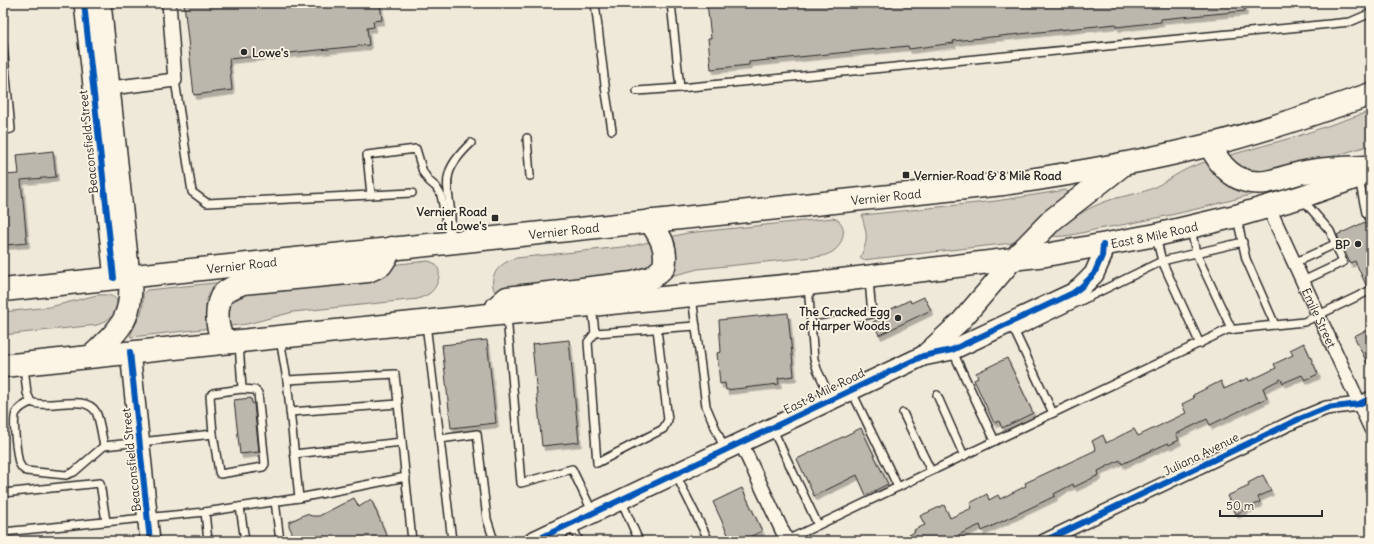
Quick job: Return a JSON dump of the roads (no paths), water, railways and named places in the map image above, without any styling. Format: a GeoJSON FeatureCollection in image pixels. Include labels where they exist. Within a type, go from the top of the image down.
{"type":"FeatureCollection","features":[{"type":"Feature","properties":{"kind":"highway"},"geometry":{"type":"LineString","coordinates":[[1014,259],[1052,220],[1124,164],[1210,144],[1275,126],[1371,94]]}},
{"type":"Feature","properties":{"kind":"highway"},"geometry":{"type":"LineString","coordinates":[[1210,144],[1219,162],[1226,170],[1235,176],[1253,182],[1264,182],[1306,172],[1367,172]]}},
{"type":"Feature","properties":{"kind":"highway","name":"Vernier Road"},"geometry":{"type":"LineString","coordinates":[[3,290],[1003,184],[1124,164]]}},
{"type":"Feature","properties":{"kind":"highway","name":"East 8 Mile Road"},"geometry":{"type":"LineString","coordinates":[[1104,245],[1156,235],[1236,216],[1301,197],[1367,172]]}},
{"type":"Feature","properties":{"kind":"highway"},"geometry":{"type":"LineString","coordinates":[[498,314],[507,298],[633,283],[653,277],[664,267],[666,252],[662,239],[650,221]]}},
{"type":"Feature","properties":{"kind":"highway"},"geometry":{"type":"LineString","coordinates":[[13,365],[592,304],[808,283],[1014,259],[1104,245]]}},
{"type":"Feature","properties":{"kind":"highway"},"geometry":{"type":"LineString","coordinates":[[235,342],[223,337],[219,329],[218,311],[220,300],[224,293],[233,286],[243,283],[368,271],[382,265],[392,248]]}},
{"type":"Feature","properties":{"kind":"highway"},"geometry":{"type":"LineString","coordinates":[[92,356],[118,331],[128,313],[131,292],[122,277]]}},
{"type":"Feature","properties":{"kind":"street","name":"Beaconsfield Street"},"geometry":{"type":"LineString","coordinates":[[84,3],[102,89]]}},
{"type":"Feature","properties":{"kind":"street","name":"Beaconsfield Street"},"geometry":{"type":"LineString","coordinates":[[101,3],[102,89],[122,277]]}},
{"type":"Feature","properties":{"kind":"street"},"geometry":{"type":"LineString","coordinates":[[102,89],[175,80],[169,3]]}},
{"type":"Feature","properties":{"kind":"street","name":"Emile Street"},"geometry":{"type":"LineString","coordinates":[[1268,206],[1371,429]]}},
{"type":"Feature","properties":{"kind":"street","name":"East 8 Mile Road"},"geometry":{"type":"LineString","coordinates":[[534,541],[923,356],[952,350],[1013,328],[1081,287],[1094,274],[1102,256],[1104,245]]}},
{"type":"Feature","properties":{"kind":"street","name":"East 8 Mile Road"},"geometry":{"type":"LineString","coordinates":[[923,356],[961,321],[1014,259]]}},
{"type":"Feature","properties":{"kind":"street","name":"Beaconsfield Street"},"geometry":{"type":"LineString","coordinates":[[130,352],[150,541]]}},
{"type":"Feature","properties":{"kind":"street","name":"Juliana Avenue"},"geometry":{"type":"LineString","coordinates":[[1044,541],[1297,420],[1326,408],[1359,404],[1371,398]]}},
{"type":"Feature","properties":{"kind":"street"},"geometry":{"type":"LineString","coordinates":[[733,446],[786,541]]}},
{"type":"Feature","properties":{"kind":"lane"},"geometry":{"type":"LineString","coordinates":[[595,3],[612,130]]}},
{"type":"Feature","properties":{"kind":"lane"},"geometry":{"type":"LineString","coordinates":[[671,3],[680,88]]}},
{"type":"Feature","properties":{"kind":"lane"},"geometry":{"type":"LineString","coordinates":[[637,91],[1350,22],[1371,13]]}},
{"type":"Feature","properties":{"kind":"lane"},"geometry":{"type":"LineString","coordinates":[[3,44],[11,130],[3,131]]}},
{"type":"Feature","properties":{"kind":"lane"},"geometry":{"type":"LineString","coordinates":[[175,80],[192,192],[207,203],[412,193]]}},
{"type":"Feature","properties":{"kind":"lane"},"geometry":{"type":"LineString","coordinates":[[527,138],[530,176]]}},
{"type":"Feature","properties":{"kind":"lane"},"geometry":{"type":"LineString","coordinates":[[451,242],[452,218],[447,186],[448,174],[456,159],[471,143]]}},
{"type":"Feature","properties":{"kind":"lane"},"geometry":{"type":"LineString","coordinates":[[371,195],[367,155],[416,149],[423,172],[441,195],[451,242]]}},
{"type":"Feature","properties":{"kind":"lane"},"geometry":{"type":"LineString","coordinates":[[1367,172],[1366,214],[1370,222]]}},
{"type":"Feature","properties":{"kind":"lane"},"geometry":{"type":"LineString","coordinates":[[1301,197],[1330,231],[1346,260],[1303,281]]}},
{"type":"Feature","properties":{"kind":"lane"},"geometry":{"type":"LineString","coordinates":[[1236,216],[1246,259],[1274,325]]}},
{"type":"Feature","properties":{"kind":"lane"},"geometry":{"type":"LineString","coordinates":[[1191,227],[1196,253],[1232,330]]}},
{"type":"Feature","properties":{"kind":"lane"},"geometry":{"type":"LineString","coordinates":[[1156,235],[1162,261],[1200,344]]}},
{"type":"Feature","properties":{"kind":"lane"},"geometry":{"type":"LineString","coordinates":[[1294,263],[1336,241]]}},
{"type":"Feature","properties":{"kind":"lane"},"geometry":{"type":"LineString","coordinates":[[1053,413],[1013,328],[1162,261],[1243,242]]}},
{"type":"Feature","properties":{"kind":"lane"},"geometry":{"type":"LineString","coordinates":[[812,326],[872,314],[868,276]]}},
{"type":"Feature","properties":{"kind":"lane"},"geometry":{"type":"LineString","coordinates":[[808,283],[814,359],[831,399]]}},
{"type":"Feature","properties":{"kind":"lane"},"geometry":{"type":"LineString","coordinates":[[786,541],[1227,330],[1304,322],[1371,290]]}},
{"type":"Feature","properties":{"kind":"lane"},"geometry":{"type":"LineString","coordinates":[[692,295],[706,406],[733,446]]}},
{"type":"Feature","properties":{"kind":"lane"},"geometry":{"type":"LineString","coordinates":[[592,304],[595,333],[588,342],[597,463],[663,429],[668,420],[657,328]]}},
{"type":"Feature","properties":{"kind":"lane"},"geometry":{"type":"LineString","coordinates":[[498,314],[521,483],[572,469],[593,513]]}},
{"type":"Feature","properties":{"kind":"lane"},"geometry":{"type":"LineString","coordinates":[[426,322],[452,541]]}},
{"type":"Feature","properties":{"kind":"lane"},"geometry":{"type":"LineString","coordinates":[[595,333],[696,326]]}},
{"type":"Feature","properties":{"kind":"lane"},"geometry":{"type":"LineString","coordinates":[[279,337],[287,380],[299,498]]}},
{"type":"Feature","properties":{"kind":"lane"},"geometry":{"type":"LineString","coordinates":[[235,342],[242,389]]}},
{"type":"Feature","properties":{"kind":"lane"},"geometry":{"type":"LineString","coordinates":[[952,350],[995,441]]}},
{"type":"Feature","properties":{"kind":"lane"},"geometry":{"type":"LineString","coordinates":[[13,365],[31,402]]}},
{"type":"Feature","properties":{"kind":"lane"},"geometry":{"type":"LineString","coordinates":[[287,380],[395,374],[412,541]]}},
{"type":"Feature","properties":{"kind":"lane"},"geometry":{"type":"LineString","coordinates":[[242,389],[255,390],[258,393],[265,466],[220,474],[213,434],[211,394],[242,389]]}},
{"type":"Feature","properties":{"kind":"lane"},"geometry":{"type":"LineString","coordinates":[[851,390],[898,487]]}},
{"type":"Feature","properties":{"kind":"lane"},"geometry":{"type":"LineString","coordinates":[[937,395],[964,456]]}},
{"type":"Feature","properties":{"kind":"lane"},"geometry":{"type":"LineString","coordinates":[[104,446],[96,412],[86,404],[40,404],[31,402],[16,412],[14,426],[19,463],[22,468],[31,473],[66,475],[74,472],[104,446],[213,434]]}},
{"type":"Feature","properties":{"kind":"lane"},"geometry":{"type":"LineString","coordinates":[[290,412],[398,404]]}},
{"type":"Feature","properties":{"kind":"lane"},"geometry":{"type":"LineString","coordinates":[[903,413],[931,471]]}},
{"type":"Feature","properties":{"kind":"lane"},"geometry":{"type":"LineString","coordinates":[[772,428],[818,525]]}},
{"type":"Feature","properties":{"kind":"lane"},"geometry":{"type":"LineString","coordinates":[[440,439],[477,434],[487,519],[494,541]]}},
{"type":"Feature","properties":{"kind":"lane"},"geometry":{"type":"LineString","coordinates":[[294,454],[402,442]]}},
{"type":"Feature","properties":{"kind":"lane"},"geometry":{"type":"LineString","coordinates":[[676,474],[709,541]]}},
{"type":"Feature","properties":{"kind":"lane"},"geometry":{"type":"LineString","coordinates":[[3,532],[106,521],[148,519],[205,512],[299,498],[406,477]]}},
{"type":"Feature","properties":{"kind":"lane"},"geometry":{"type":"LineString","coordinates":[[3,493],[100,483],[106,521]]}},
{"type":"Feature","properties":{"kind":"lane"},"geometry":{"type":"LineString","coordinates":[[621,500],[639,541]]}},
{"type":"Feature","properties":{"kind":"lane"},"geometry":{"type":"LineString","coordinates":[[275,501],[280,541]]}},
{"type":"Feature","properties":{"kind":"lane"},"geometry":{"type":"LineString","coordinates":[[240,507],[244,541]]}},
{"type":"Feature","properties":{"kind":"lane"},"geometry":{"type":"LineString","coordinates":[[205,512],[208,541]]}},
{"type":"Feature","properties":{"kind":"lane"},"geometry":{"type":"LineString","coordinates":[[571,524],[579,541]]}},
{"type":"Feature","properties":{"kind":"place","name":"Lowe's"},"geometry":{"type":"Point","coordinates":[244,52]}},
{"type":"Feature","properties":{"kind":"place","name":"Vernier Road & 8 Mile Road"},"geometry":{"type":"Point","coordinates":[906,175]}},
{"type":"Feature","properties":{"kind":"place","name":"Vernier Road at Lowe's"},"geometry":{"type":"Point","coordinates":[495,218]}},
{"type":"Feature","properties":{"kind":"place","name":"BP"},"geometry":{"type":"Point","coordinates":[1358,244]}},
{"type":"Feature","properties":{"kind":"place","name":"The Cracked Egg of Harper Woods"},"geometry":{"type":"Point","coordinates":[898,318]}}]}
